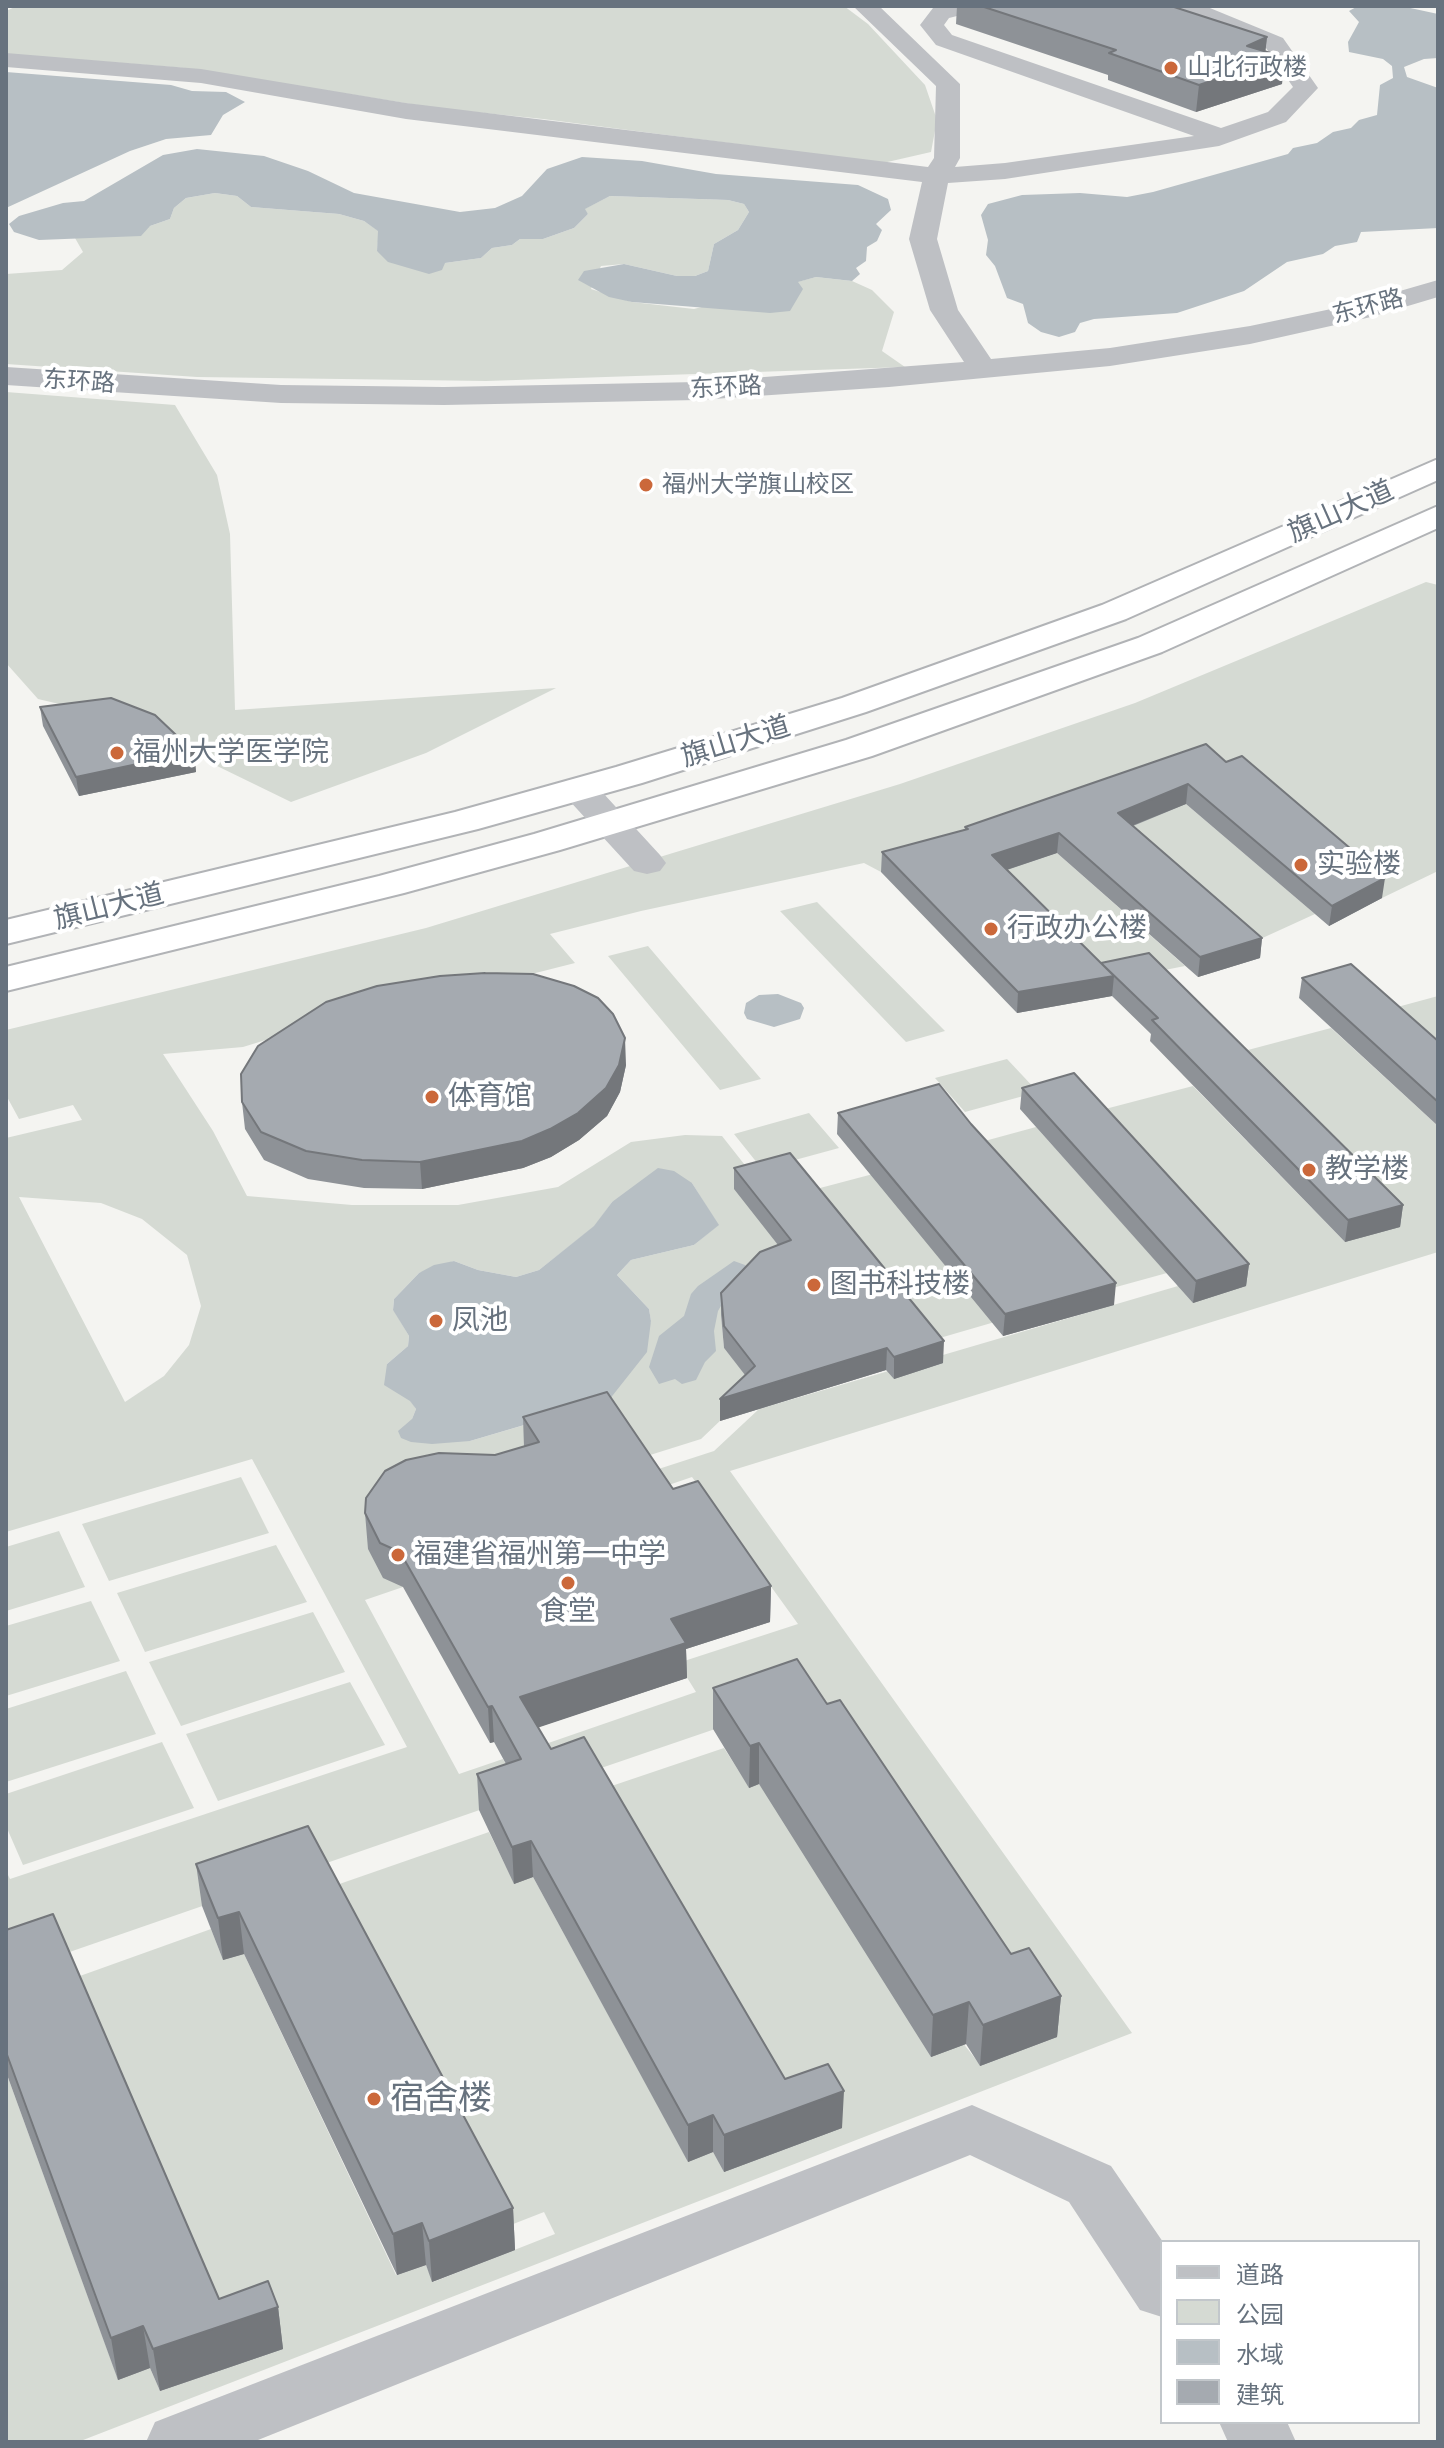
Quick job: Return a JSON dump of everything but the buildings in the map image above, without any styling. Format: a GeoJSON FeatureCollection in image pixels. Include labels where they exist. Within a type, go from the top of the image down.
{"type":"FeatureCollection","features":[{"type":"Feature","properties":{"kind":"highway","name":"旗山大道"},"geometry":{"type":"LineString","coordinates":[[6,932],[465,821],[854,705],[1100,617],[1438,468]]}},
{"type":"Feature","properties":{"kind":"highway","name":"旗山大道"},"geometry":{"type":"LineString","coordinates":[[6,979],[390,885],[610,824],[845,752],[1092,668],[1199,625],[1438,516]]}},
{"type":"Feature","properties":{"kind":"street"},"geometry":{"type":"LineString","coordinates":[[865,6],[948,84],[947,158],[936,176],[923,239],[944,310],[983,369]]}},
{"type":"Feature","properties":{"kind":"street"},"geometry":{"type":"LineString","coordinates":[[969,6],[941,13],[932,25],[944,40],[1221,137]]}},
{"type":"Feature","properties":{"kind":"street"},"geometry":{"type":"LineString","coordinates":[[6,60],[201,76],[406,111],[936,176],[1005,171],[1221,137],[1277,117],[1306,88],[1275,43],[1197,11],[1168,6]]}},
{"type":"Feature","properties":{"kind":"street","name":"东环路"},"geometry":{"type":"LineString","coordinates":[[6,376],[281,394],[444,396],[698,391],[1110,357],[1250,335],[1361,311],[1438,288]]}},
{"type":"Feature","properties":{"kind":"street"},"geometry":{"type":"LineString","coordinates":[[579,789],[647,863]]}},
{"type":"Feature","properties":{"kind":"street"},"geometry":{"type":"LineString","coordinates":[[178,2442],[507,2315],[972,2129],[1090,2184],[1160,2288]]}},
{"type":"Feature","properties":{"kind":"street"},"geometry":{"type":"LineString","coordinates":[[1252,2424],[1264,2442]]}},
{"type":"Feature","properties":{"kind":"green space"},"geometry":{"type":"Polygon","coordinates":[[[17,6],[844,6],[868,24],[925,85],[937,120],[931,152],[883,163],[436,108],[185,68],[6,54],[6,11],[17,6]]]}},
{"type":"Feature","properties":{"kind":"green space"},"geometry":{"type":"Polygon","coordinates":[[[215,193],[237,196],[251,207],[339,214],[364,221],[379,231],[377,251],[445,263],[481,258],[492,248],[512,245],[520,239],[543,239],[574,228],[588,214],[584,209],[610,196],[728,200],[744,204],[749,212],[738,230],[714,244],[708,271],[695,276],[677,276],[624,264],[601,266],[591,289],[632,302],[694,309],[816,277],[852,281],[872,290],[894,312],[882,351],[905,367],[486,381],[197,377],[6,364],[6,274],[62,270],[83,252],[75,238],[105,236],[150,226],[170,219],[174,208],[186,198],[215,193]]]}},
{"type":"Feature","properties":{"kind":"green space"},"geometry":{"type":"Polygon","coordinates":[[[6,392],[175,405],[217,475],[230,534],[235,710],[556,688],[426,753],[291,802],[136,722],[38,699],[6,663],[6,392]]]}},
{"type":"Feature","properties":{"kind":"green space"},"geometry":{"type":"Polygon","coordinates":[[[1426,582],[1438,585],[1438,871],[1382,898],[1240,776],[881,872],[864,863],[550,934],[575,963],[504,981],[379,1005],[243,1047],[163,1054],[213,1131],[247,1196],[352,1205],[458,1205],[558,1187],[631,1142],[685,1135],[722,1136],[759,1183],[790,1262],[721,1315],[724,1348],[745,1374],[862,1339],[744,1398],[701,1439],[631,1461],[403,1587],[365,1600],[459,1774],[503,1759],[523,1795],[6,1974],[6,1871],[10,1879],[407,1747],[252,1459],[6,1532],[6,1138],[82,1120],[73,1105],[19,1119],[6,1095],[6,1030],[426,928],[900,784],[1135,703],[1426,582]],[[692,1183],[612,1202],[595,1226],[539,1270],[516,1277],[478,1270],[454,1261],[419,1273],[394,1299],[393,1309],[409,1336],[408,1346],[387,1364],[416,1409],[412,1419],[470,1441],[569,1412],[651,1322],[649,1309],[617,1275],[631,1260],[694,1245],[718,1225],[692,1183]],[[19,1197],[125,1402],[164,1376],[189,1345],[201,1306],[187,1255],[142,1219],[101,1203],[19,1197]]]}},
{"type":"Feature","properties":{"kind":"green space"},"geometry":{"type":"Polygon","coordinates":[[[1186,804],[1315,914],[1245,946],[1116,832],[1186,804]]]}},
{"type":"Feature","properties":{"kind":"green space"},"geometry":{"type":"Polygon","coordinates":[[[1057,853],[1185,966],[1099,983],[991,875],[1057,853]]]}},
{"type":"Feature","properties":{"kind":"green space"},"geometry":{"type":"Polygon","coordinates":[[[817,902],[945,1031],[906,1042],[780,911],[817,902]]]}},
{"type":"Feature","properties":{"kind":"green space"},"geometry":{"type":"Polygon","coordinates":[[[648,946],[761,1079],[720,1090],[608,956],[648,946]]]}},
{"type":"Feature","properties":{"kind":"green space"},"geometry":{"type":"Polygon","coordinates":[[[1438,996],[1438,1065],[1379,1012],[1438,996]]]}},
{"type":"Feature","properties":{"kind":"green space"},"geometry":{"type":"Polygon","coordinates":[[[1331,1028],[1438,1126],[1438,1252],[730,1471],[1132,2033],[78,2442],[6,2442],[6,2072],[118,2379],[150,2368],[160,2391],[283,2348],[225,2341],[52,1986],[211,1929],[223,1960],[244,1954],[396,2275],[426,2265],[433,2282],[555,2234],[544,2212],[503,2228],[302,1897],[489,1832],[514,1883],[533,1877],[688,2161],[713,2152],[725,2171],[842,2127],[784,2116],[579,1797],[724,1748],[749,1787],[759,1784],[981,2066],[797,1701],[569,1779],[531,1749],[696,1692],[678,1663],[798,1624],[692,1477],[651,1491],[640,1475],[714,1451],[759,1409],[1178,1286],[1090,1113],[1193,1086],[1345,1242],[1229,1055],[1331,1028]]]}},
{"type":"Feature","properties":{"kind":"green space"},"geometry":{"type":"Polygon","coordinates":[[[1007,1059],[1038,1092],[965,1112],[935,1078],[1007,1059]]]}},
{"type":"Feature","properties":{"kind":"green space"},"geometry":{"type":"Polygon","coordinates":[[[809,1113],[839,1148],[762,1169],[734,1134],[809,1113]]]}},
{"type":"Feature","properties":{"kind":"green space"},"geometry":{"type":"Polygon","coordinates":[[[1036,1127],[1167,1273],[1058,1303],[970,1145],[1036,1127]]]}},
{"type":"Feature","properties":{"kind":"green space"},"geometry":{"type":"Polygon","coordinates":[[[873,1174],[1036,1310],[926,1342],[805,1192],[873,1174]]]}},
{"type":"Feature","properties":{"kind":"green space"},"geometry":{"type":"Polygon","coordinates":[[[241,1477],[269,1533],[109,1581],[82,1524],[241,1477]]]}},
{"type":"Feature","properties":{"kind":"green space"},"geometry":{"type":"Polygon","coordinates":[[[59,1531],[85,1587],[6,1611],[6,1547],[59,1531]]]}},
{"type":"Feature","properties":{"kind":"green space"},"geometry":{"type":"Polygon","coordinates":[[[276,1545],[307,1602],[145,1652],[117,1593],[276,1545]]]}},
{"type":"Feature","properties":{"kind":"green space"},"geometry":{"type":"Polygon","coordinates":[[[91,1601],[120,1661],[6,1696],[6,1626],[91,1601]]]}},
{"type":"Feature","properties":{"kind":"green space"},"geometry":{"type":"Polygon","coordinates":[[[313,1612],[345,1672],[181,1726],[149,1662],[313,1612]]]}},
{"type":"Feature","properties":{"kind":"green space"},"geometry":{"type":"Polygon","coordinates":[[[126,1671],[156,1734],[6,1782],[6,1709],[126,1671]]]}},
{"type":"Feature","properties":{"kind":"green space"},"geometry":{"type":"Polygon","coordinates":[[[350,1682],[385,1745],[218,1801],[186,1734],[350,1682]]]}},
{"type":"Feature","properties":{"kind":"green space"},"geometry":{"type":"Polygon","coordinates":[[[162,1742],[194,1808],[23,1865],[6,1826],[6,1794],[162,1742]]]}},
{"type":"Feature","properties":{"kind":"water"},"geometry":{"type":"Polygon","coordinates":[[[1358,6],[1401,6],[1438,14],[1438,58],[1424,59],[1404,67],[1407,77],[1438,88],[1438,228],[1361,232],[1357,242],[1287,262],[1244,291],[1177,313],[1094,319],[1080,323],[1075,332],[1059,337],[1041,332],[1028,323],[1023,304],[1007,298],[995,266],[986,255],[988,240],[981,215],[988,204],[1022,195],[1080,193],[1127,197],[1153,192],[1288,154],[1293,148],[1317,143],[1333,132],[1351,128],[1359,120],[1377,115],[1380,85],[1393,78],[1392,66],[1383,59],[1349,52],[1348,42],[1359,22],[1349,11],[1358,6]]]}},
{"type":"Feature","properties":{"kind":"water"},"geometry":{"type":"Polygon","coordinates":[[[6,72],[171,85],[192,91],[226,92],[245,102],[223,115],[211,135],[166,139],[130,151],[6,208],[6,72]]]}},
{"type":"Feature","properties":{"kind":"water"},"geometry":{"type":"Polygon","coordinates":[[[197,149],[264,156],[308,171],[354,193],[460,212],[495,208],[522,196],[547,169],[582,157],[642,161],[716,174],[858,185],[888,199],[891,210],[876,224],[882,230],[877,241],[867,247],[866,261],[856,268],[860,274],[852,281],[816,277],[798,282],[803,289],[790,311],[770,313],[632,302],[609,297],[578,280],[584,271],[624,264],[677,276],[695,276],[708,271],[714,244],[738,230],[749,212],[744,204],[728,200],[610,196],[585,209],[588,214],[574,228],[543,239],[520,239],[512,245],[492,248],[481,258],[445,263],[442,270],[429,274],[388,262],[377,251],[378,231],[364,221],[339,214],[251,207],[237,196],[215,193],[186,198],[174,208],[170,219],[150,226],[141,236],[39,240],[14,232],[9,224],[19,216],[63,203],[84,201],[163,155],[197,149]]]}},
{"type":"Feature","properties":{"kind":"water"},"geometry":{"type":"Polygon","coordinates":[[[778,994],[801,1003],[804,1008],[800,1019],[774,1027],[747,1019],[744,1013],[746,1003],[759,995],[778,994]]]}},
{"type":"Feature","properties":{"kind":"water"},"geometry":{"type":"Polygon","coordinates":[[[658,1168],[674,1171],[692,1183],[719,1225],[694,1245],[631,1260],[617,1275],[649,1309],[651,1321],[647,1352],[609,1400],[470,1441],[432,1444],[401,1438],[398,1431],[412,1419],[416,1409],[410,1401],[384,1385],[387,1364],[408,1346],[409,1336],[393,1310],[394,1299],[419,1273],[434,1265],[454,1261],[478,1270],[516,1277],[539,1270],[594,1226],[612,1202],[658,1168]]]}},
{"type":"Feature","properties":{"kind":"water"},"geometry":{"type":"Polygon","coordinates":[[[734,1261],[745,1265],[750,1273],[718,1311],[714,1331],[716,1351],[705,1362],[696,1380],[682,1384],[675,1379],[659,1384],[649,1367],[659,1336],[684,1316],[691,1294],[698,1286],[734,1261]]]}},
{"type":"Feature","properties":{"kind":"place","name":"山北行政楼"},"geometry":{"type":"Point","coordinates":[1171,68]}},
{"type":"Feature","properties":{"kind":"place","name":"福州大学旗山校区"},"geometry":{"type":"Point","coordinates":[646,485]}},
{"type":"Feature","properties":{"kind":"place","name":"福州大学医学院"},"geometry":{"type":"Point","coordinates":[117,753]}},
{"type":"Feature","properties":{"kind":"place","name":"实验楼"},"geometry":{"type":"Point","coordinates":[1301,865]}},
{"type":"Feature","properties":{"kind":"place","name":"行政办公楼"},"geometry":{"type":"Point","coordinates":[991,929]}},
{"type":"Feature","properties":{"kind":"place","name":"体育馆"},"geometry":{"type":"Point","coordinates":[432,1097]}},
{"type":"Feature","properties":{"kind":"place","name":"教学楼"},"geometry":{"type":"Point","coordinates":[1309,1170]}},
{"type":"Feature","properties":{"kind":"place","name":"图书科技楼"},"geometry":{"type":"Point","coordinates":[814,1285]}},
{"type":"Feature","properties":{"kind":"place","name":"凤池"},"geometry":{"type":"Point","coordinates":[436,1321]}},
{"type":"Feature","properties":{"kind":"place","name":"福建省福州第一中学"},"geometry":{"type":"Point","coordinates":[398,1555]}},
{"type":"Feature","properties":{"kind":"place","name":"食堂"},"geometry":{"type":"Point","coordinates":[568,1583]}},
{"type":"Feature","properties":{"kind":"place","name":"宿舍楼"},"geometry":{"type":"Point","coordinates":[374,2099]}}]}
